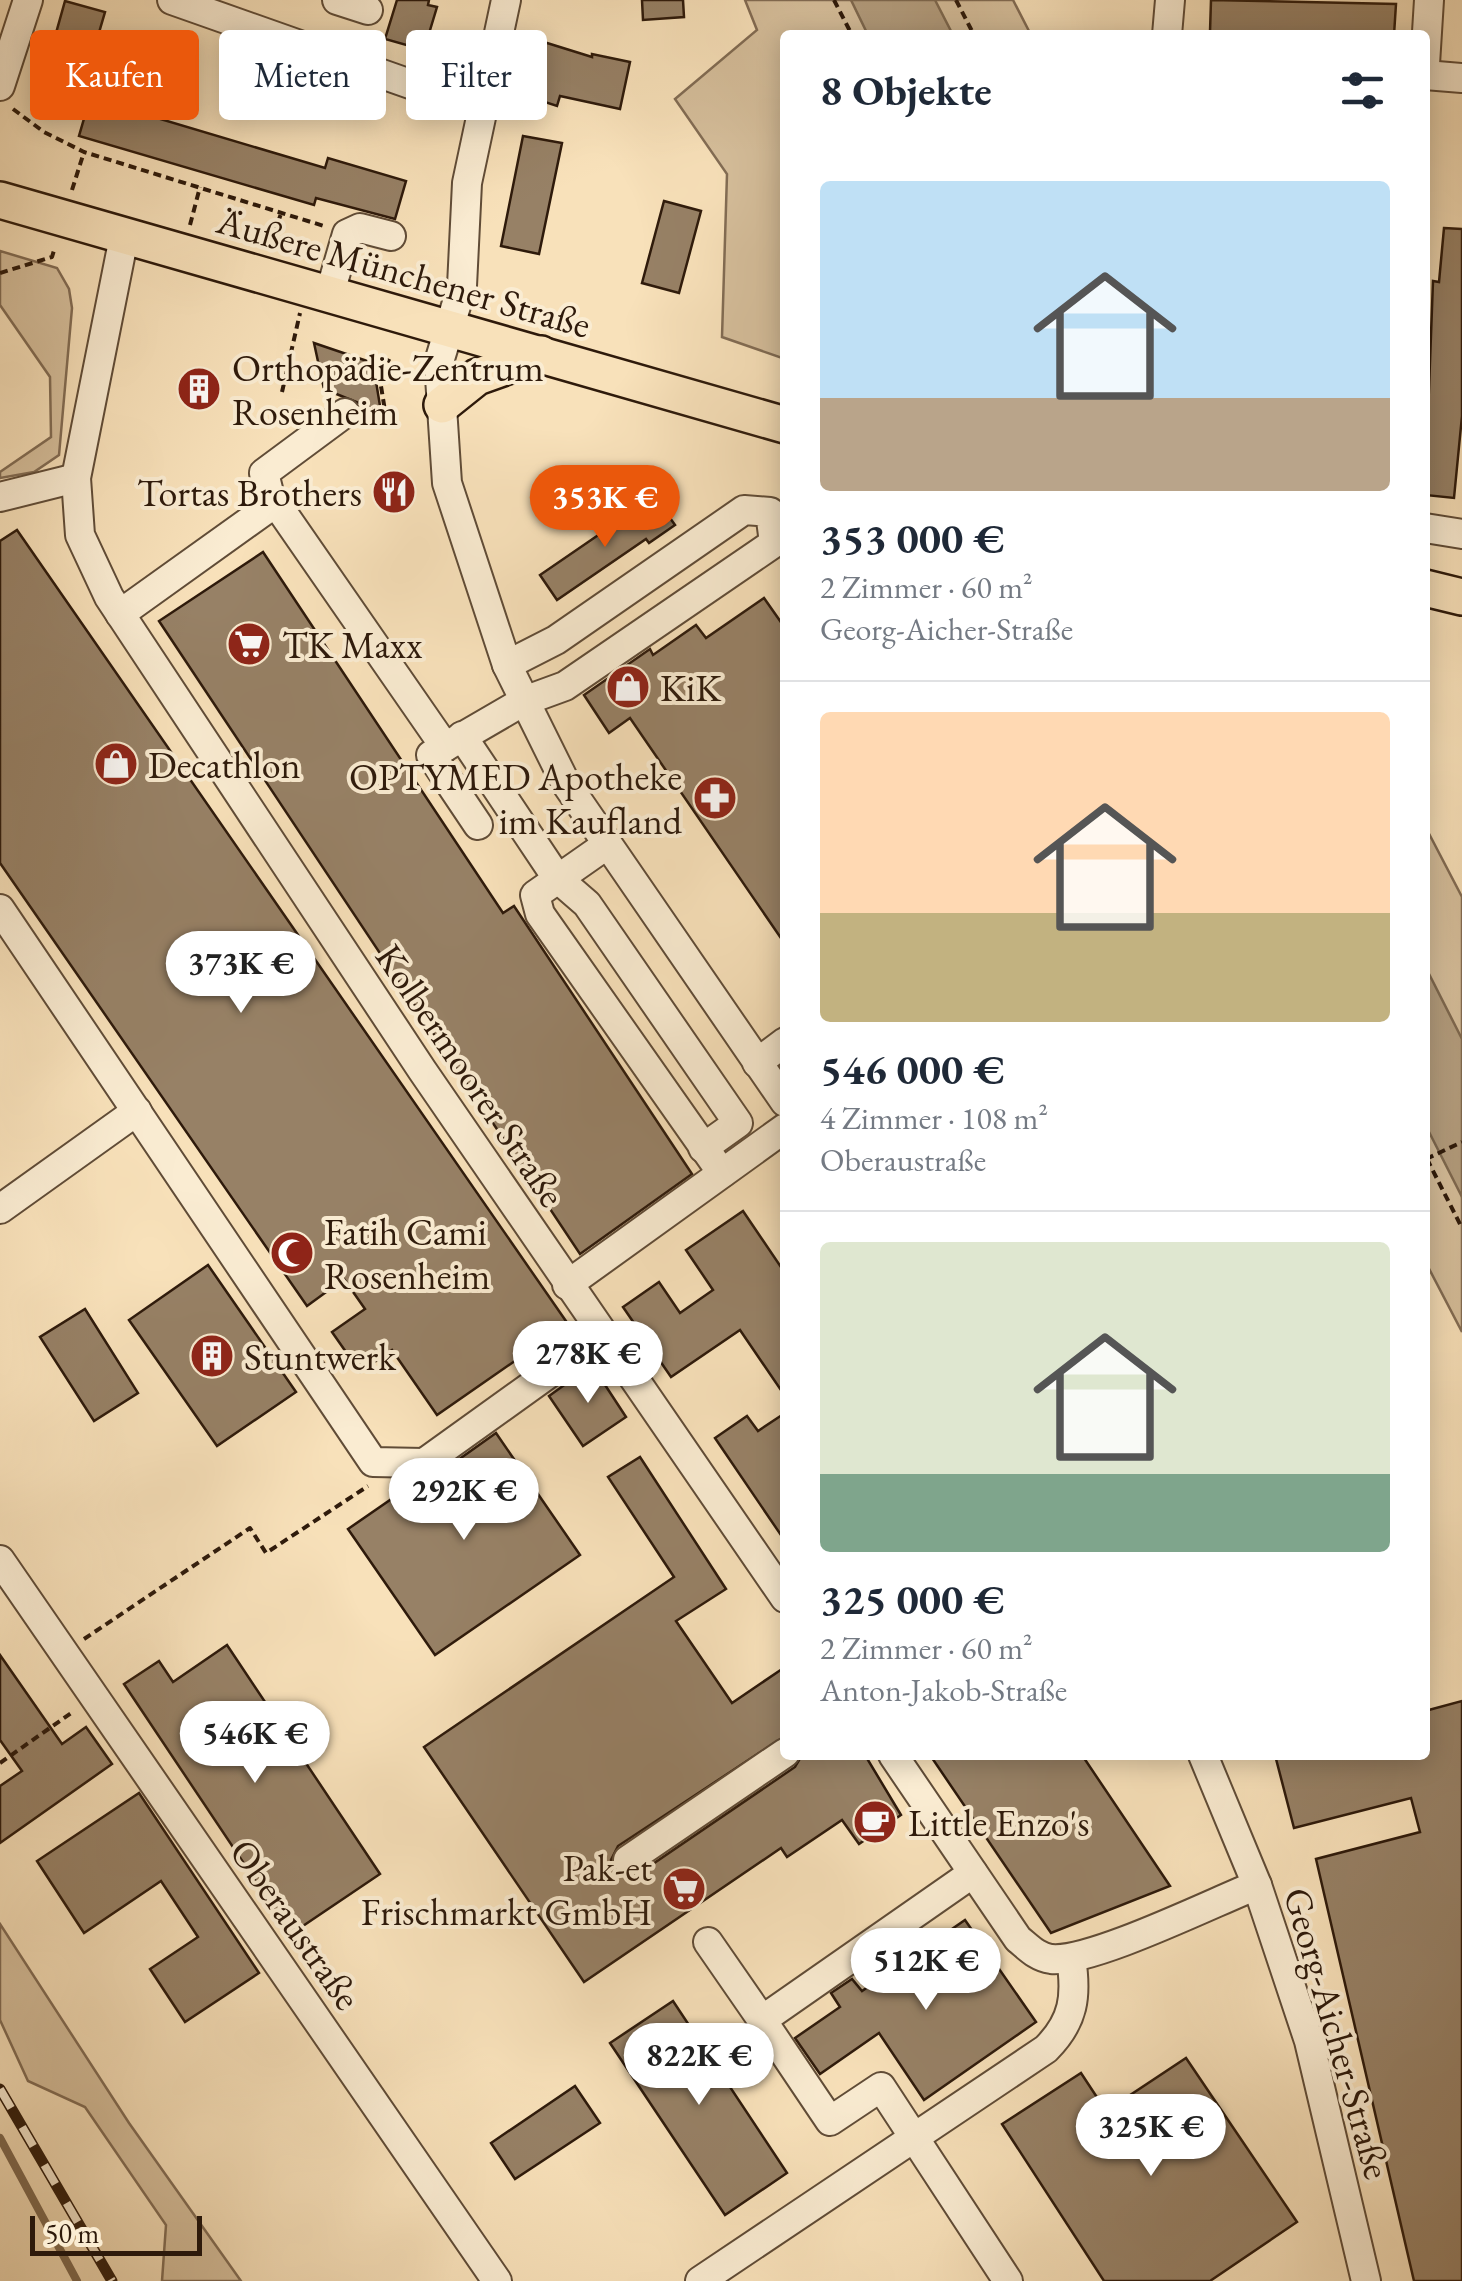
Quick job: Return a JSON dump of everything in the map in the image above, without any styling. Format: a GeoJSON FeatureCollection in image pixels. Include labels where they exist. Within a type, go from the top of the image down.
{"type":"FeatureCollection","features":[{"type":"Feature","properties":{"kind":"main road","name":"Äußere Münchener Straße"},"geometry":{"type":"LineString","coordinates":[[0,200],[780,425]]}},
{"type":"Feature","properties":{"kind":"main road"},"geometry":{"type":"LineString","coordinates":[[442,405],[477,377],[540,354]]}},
{"type":"Feature","properties":{"kind":"main road"},"geometry":{"type":"LineString","coordinates":[[1430,589],[1462,597]]}},
{"type":"Feature","properties":{"kind":"street"},"geometry":{"type":"LineString","coordinates":[[0,86],[28,0]]}},
{"type":"Feature","properties":{"kind":"street"},"geometry":{"type":"LineString","coordinates":[[172,0],[226,10],[406,79]]}},
{"type":"Feature","properties":{"kind":"street"},"geometry":{"type":"LineString","coordinates":[[337,0],[368,10]]}},
{"type":"Feature","properties":{"kind":"street"},"geometry":{"type":"LineString","coordinates":[[499,30],[506,0]]}},
{"type":"Feature","properties":{"kind":"street"},"geometry":{"type":"LineString","coordinates":[[1168,30],[1170,0]]}},
{"type":"Feature","properties":{"kind":"street"},"geometry":{"type":"LineString","coordinates":[[1427,30],[1429,0]]}},
{"type":"Feature","properties":{"kind":"street"},"geometry":{"type":"LineString","coordinates":[[1430,75],[1462,78]]}},
{"type":"Feature","properties":{"kind":"street"},"geometry":{"type":"LineString","coordinates":[[479,120],[467,182],[462,286],[439,362],[448,483],[506,666],[565,782],[605,846],[780,1095]]}},
{"type":"Feature","properties":{"kind":"street"},"geometry":{"type":"LineString","coordinates":[[318,293],[348,234],[360,228],[392,236]]}},
{"type":"Feature","properties":{"kind":"street","name":"Kolbermoorer Straße"},"geometry":{"type":"LineString","coordinates":[[124,237],[76,478],[80,535],[120,614],[602,1336],[780,1591]]}},
{"type":"Feature","properties":{"kind":"street"},"geometry":{"type":"LineString","coordinates":[[345,414],[264,473],[275,503],[557,878],[586,904],[738,1124],[703,1148]]}},
{"type":"Feature","properties":{"kind":"street"},"geometry":{"type":"LineString","coordinates":[[0,497],[76,478]]}},
{"type":"Feature","properties":{"kind":"street"},"geometry":{"type":"LineString","coordinates":[[120,614],[275,503]]}},
{"type":"Feature","properties":{"kind":"street"},"geometry":{"type":"LineString","coordinates":[[478,825],[430,755],[524,700],[565,686],[774,543],[770,512],[744,510],[556,640],[506,666]]}},
{"type":"Feature","properties":{"kind":"street"},"geometry":{"type":"LineString","coordinates":[[1430,529],[1462,534]]}},
{"type":"Feature","properties":{"kind":"street"},"geometry":{"type":"LineString","coordinates":[[605,846],[535,895],[540,914],[722,1173]]}},
{"type":"Feature","properties":{"kind":"street"},"geometry":{"type":"LineString","coordinates":[[0,908],[373,1462],[424,1463],[602,1336]]}},
{"type":"Feature","properties":{"kind":"street"},"geometry":{"type":"LineString","coordinates":[[757,1063],[780,1046]]}},
{"type":"Feature","properties":{"kind":"street"},"geometry":{"type":"LineString","coordinates":[[0,1208],[137,1111]]}},
{"type":"Feature","properties":{"kind":"street"},"geometry":{"type":"LineString","coordinates":[[568,1285],[780,1132]]}},
{"type":"Feature","properties":{"kind":"street","name":"Oberaustraße"},"geometry":{"type":"LineString","coordinates":[[0,1560],[497,2281]]}},
{"type":"Feature","properties":{"kind":"street"},"geometry":{"type":"LineString","coordinates":[[628,1860],[780,1756]]}},
{"type":"Feature","properties":{"kind":"street"},"geometry":{"type":"LineString","coordinates":[[896,1760],[1018,1939],[1038,1955],[1071,1958],[1257,1885]]}},
{"type":"Feature","properties":{"kind":"street","name":"Georg-Aicher-Straße"},"geometry":{"type":"LineString","coordinates":[[1205,1760],[1257,1885],[1309,2041],[1366,2281]]}},
{"type":"Feature","properties":{"kind":"street"},"geometry":{"type":"LineString","coordinates":[[762,2020],[973,1873]]}},
{"type":"Feature","properties":{"kind":"street"},"geometry":{"type":"LineString","coordinates":[[708,1942],[830,2121],[881,2087],[1008,2281]]}},
{"type":"Feature","properties":{"kind":"street"},"geometry":{"type":"LineString","coordinates":[[700,2281],[1046,2049],[1064,2031],[1076,1986],[1071,1958]]}},
{"type":"Feature","properties":{"kind":"path"},"geometry":{"type":"LineString","coordinates":[[834,0],[849,30]]}},
{"type":"Feature","properties":{"kind":"path"},"geometry":{"type":"LineString","coordinates":[[956,0],[971,30]]}},
{"type":"Feature","properties":{"kind":"path"},"geometry":{"type":"LineString","coordinates":[[0,104],[25,114],[44,132],[84,152],[282,210],[348,234]]}},
{"type":"Feature","properties":{"kind":"path"},"geometry":{"type":"LineString","coordinates":[[0,273],[52,257],[84,152]]}},
{"type":"Feature","properties":{"kind":"path"},"geometry":{"type":"LineString","coordinates":[[170,250],[200,187]]}},
{"type":"Feature","properties":{"kind":"path"},"geometry":{"type":"LineString","coordinates":[[261,276],[282,210]]}},
{"type":"Feature","properties":{"kind":"path"},"geometry":{"type":"LineString","coordinates":[[282,392],[318,293]]}},
{"type":"Feature","properties":{"kind":"path"},"geometry":{"type":"LineString","coordinates":[[383,358],[393,363],[380,380],[386,417]]}},
{"type":"Feature","properties":{"kind":"path"},"geometry":{"type":"LineString","coordinates":[[1430,1157],[1462,1142]]}},
{"type":"Feature","properties":{"kind":"path"},"geometry":{"type":"LineString","coordinates":[[1430,1167],[1462,1228]]}},
{"type":"Feature","properties":{"kind":"path"},"geometry":{"type":"LineString","coordinates":[[64,1653],[250,1528],[266,1553],[404,1462]]}},
{"type":"Feature","properties":{"kind":"path"},"geometry":{"type":"LineString","coordinates":[[0,1764],[94,1697]]}},
{"type":"Feature","properties":{"kind":"shaded area"},"geometry":{"type":"Polygon","coordinates":[[[745,0],[1013,0],[1028,30],[780,30],[780,357],[722,337],[727,174],[675,99],[757,30],[745,0]]]}},
{"type":"Feature","properties":{"kind":"shaded area"},"geometry":{"type":"Polygon","coordinates":[[[851,0],[935,0],[950,30],[866,30],[851,0]]]}},
{"type":"Feature","properties":{"kind":"shaded area"},"geometry":{"type":"Polygon","coordinates":[[[0,251],[57,268],[69,289],[72,308],[59,455],[34,472],[0,478],[0,472],[51,437],[50,377],[0,305],[0,251]]]}},
{"type":"Feature","properties":{"kind":"shaded area"},"geometry":{"type":"Polygon","coordinates":[[[1430,836],[1462,897],[1462,1332],[1430,1271],[1430,836]]]}},
{"type":"Feature","properties":{"kind":"shaded area"},"geometry":{"type":"Polygon","coordinates":[[[1430,976],[1462,1039],[1462,1197],[1430,1134],[1430,976]]]}},
{"type":"Feature","properties":{"kind":"shaded area"},"geometry":{"type":"Polygon","coordinates":[[[0,1924],[129,2123],[241,2281],[162,2281],[166,2225],[85,2107],[28,2081],[0,2020],[0,1924]]]}},
{"type":"Feature","properties":{"kind":"building"},"geometry":{"type":"Polygon","coordinates":[[[397,0],[429,0],[428,5],[437,7],[430,30],[406,30],[406,45],[386,39],[397,0]]]}},
{"type":"Feature","properties":{"kind":"building"},"geometry":{"type":"Polygon","coordinates":[[[642,0],[683,0],[684,17],[643,20],[642,0]]]}},
{"type":"Feature","properties":{"kind":"building"},"geometry":{"type":"Polygon","coordinates":[[[1211,0],[1396,4],[1394,30],[1210,30],[1211,0]]]}},
{"type":"Feature","properties":{"kind":"building"},"geometry":{"type":"Polygon","coordinates":[[[65,1],[105,12],[100,30],[57,30],[65,1]]]}},
{"type":"Feature","properties":{"kind":"building"},"geometry":{"type":"Polygon","coordinates":[[[547,43],[592,57],[630,62],[620,109],[560,96],[557,106],[547,103],[547,43]]]}},
{"type":"Feature","properties":{"kind":"building"},"geometry":{"type":"Polygon","coordinates":[[[84,120],[164,120],[325,168],[328,158],[406,181],[395,219],[316,198],[314,205],[79,136],[84,120]]]}},
{"type":"Feature","properties":{"kind":"building"},"geometry":{"type":"Polygon","coordinates":[[[523,136],[562,143],[539,254],[501,246],[523,136]]]}},
{"type":"Feature","properties":{"kind":"building"},"geometry":{"type":"Polygon","coordinates":[[[664,201],[701,211],[679,293],[642,283],[664,201]]]}},
{"type":"Feature","properties":{"kind":"building"},"geometry":{"type":"Polygon","coordinates":[[[1444,228],[1462,229],[1462,416],[1454,498],[1430,496],[1433,281],[1439,282],[1444,228]]]}},
{"type":"Feature","properties":{"kind":"building"},"geometry":{"type":"Polygon","coordinates":[[[314,343],[373,363],[381,412],[324,389],[314,343]]]}},
{"type":"Feature","properties":{"kind":"building"},"geometry":{"type":"Polygon","coordinates":[[[660,504],[675,525],[649,543],[646,539],[557,600],[540,575],[629,514],[634,522],[660,504]]]}},
{"type":"Feature","properties":{"kind":"building"},"geometry":{"type":"Polygon","coordinates":[[[17,530],[568,1324],[437,1415],[392,1350],[360,1372],[332,1332],[365,1309],[344,1279],[307,1306],[0,863],[0,541],[17,530]]]}},
{"type":"Feature","properties":{"kind":"building"},"geometry":{"type":"Polygon","coordinates":[[[263,552],[503,913],[514,906],[692,1174],[580,1254],[159,621],[263,552]]]}},
{"type":"Feature","properties":{"kind":"building"},"geometry":{"type":"Polygon","coordinates":[[[764,598],[780,621],[780,937],[630,718],[609,733],[584,695],[650,649],[653,655],[696,625],[706,638],[764,598]]]}},
{"type":"Feature","properties":{"kind":"building"},"geometry":{"type":"Polygon","coordinates":[[[743,1211],[780,1266],[780,1389],[740,1330],[671,1377],[623,1307],[659,1282],[680,1313],[713,1290],[686,1250],[743,1211]]]}},
{"type":"Feature","properties":{"kind":"building","name":"Stuntwerk"},"geometry":{"type":"Polygon","coordinates":[[[208,1265],[296,1392],[217,1446],[129,1320],[208,1265]]]}},
{"type":"Feature","properties":{"kind":"building"},"geometry":{"type":"Polygon","coordinates":[[[85,1309],[138,1393],[94,1421],[40,1337],[85,1309]]]}},
{"type":"Feature","properties":{"kind":"building"},"geometry":{"type":"Polygon","coordinates":[[[592,1365],[626,1417],[583,1446],[549,1396],[592,1365]]]}},
{"type":"Feature","properties":{"kind":"building"},"geometry":{"type":"Polygon","coordinates":[[[747,1416],[758,1431],[780,1416],[780,1534],[715,1438],[747,1416]]]}},
{"type":"Feature","properties":{"kind":"building"},"geometry":{"type":"Polygon","coordinates":[[[496,1433],[580,1555],[435,1655],[348,1529],[419,1480],[434,1477],[496,1433]]]}},
{"type":"Feature","properties":{"kind":"building"},"geometry":{"type":"Polygon","coordinates":[[[640,1457],[726,1589],[676,1621],[732,1703],[780,1670],[780,1739],[618,1846],[611,1860],[614,1871],[628,1877],[638,1874],[795,1767],[799,1760],[868,1760],[901,1815],[859,1844],[842,1820],[787,1857],[781,1848],[584,1982],[424,1747],[674,1577],[608,1477],[640,1457]]]}},
{"type":"Feature","properties":{"kind":"building"},"geometry":{"type":"Polygon","coordinates":[[[227,1645],[380,1874],[291,1934],[124,1684],[159,1661],[173,1682],[227,1645]]]}},
{"type":"Feature","properties":{"kind":"building"},"geometry":{"type":"Polygon","coordinates":[[[0,1655],[62,1744],[86,1727],[112,1764],[0,1843],[0,1786],[22,1771],[0,1740],[0,1655]]]}},
{"type":"Feature","properties":{"kind":"building"},"geometry":{"type":"Polygon","coordinates":[[[1462,1701],[1462,2281],[1414,2281],[1316,1859],[1420,1832],[1411,1798],[1294,1828],[1276,1760],[1430,1760],[1430,1710],[1462,1701]]]}},
{"type":"Feature","properties":{"kind":"building"},"geometry":{"type":"Polygon","coordinates":[[[933,1760],[1085,1760],[1170,1886],[1051,1933],[933,1760]]]}},
{"type":"Feature","properties":{"kind":"building"},"geometry":{"type":"Polygon","coordinates":[[[139,1793],[259,1973],[185,2022],[150,1969],[198,1937],[161,1881],[84,1933],[37,1861],[139,1793]]]}},
{"type":"Feature","properties":{"kind":"building"},"geometry":{"type":"Polygon","coordinates":[[[965,1920],[1036,2022],[924,2100],[879,2033],[820,2074],[795,2038],[840,2007],[831,1993],[852,1979],[862,1991],[965,1920]]]}},
{"type":"Feature","properties":{"kind":"building"},"geometry":{"type":"Polygon","coordinates":[[[673,2001],[787,2173],[725,2215],[610,2043],[673,2001]]]}},
{"type":"Feature","properties":{"kind":"building"},"geometry":{"type":"Polygon","coordinates":[[[1186,2058],[1297,2222],[1210,2281],[1104,2281],[1002,2124],[1081,2073],[1106,2111],[1186,2058]]]}},
{"type":"Feature","properties":{"kind":"building"},"geometry":{"type":"Polygon","coordinates":[[[575,2086],[600,2123],[515,2179],[491,2143],[575,2086]]]}},
{"type":"Feature","properties":{"kind":"waterway"},"geometry":{"type":"LineString","coordinates":[[0,2138],[77,2281]]}},
{"type":"Feature","properties":{"kind":"railway"},"geometry":{"type":"LineString","coordinates":[[0,2089],[112,2281]]}},
{"type":"Feature","properties":{"kind":"place","name":"Orthopädie-Zentrum Rosenheim"},"geometry":{"type":"Point","coordinates":[199,389]}},
{"type":"Feature","properties":{"kind":"place","name":"Tortas Brothers"},"geometry":{"type":"Point","coordinates":[394,492]}},
{"type":"Feature","properties":{"kind":"place","name":"TK Maxx"},"geometry":{"type":"Point","coordinates":[249,644]}},
{"type":"Feature","properties":{"kind":"place","name":"KiK"},"geometry":{"type":"Point","coordinates":[628,687]}},
{"type":"Feature","properties":{"kind":"place","name":"Decathlon"},"geometry":{"type":"Point","coordinates":[116,764]}},
{"type":"Feature","properties":{"kind":"place","name":"OPTYMED Apotheke im Kaufland"},"geometry":{"type":"Point","coordinates":[715,798]}},
{"type":"Feature","properties":{"kind":"place","name":"Fatih Cami Rosenheim"},"geometry":{"type":"Point","coordinates":[292,1253]}},
{"type":"Feature","properties":{"kind":"place","name":"Stuntwerk"},"geometry":{"type":"Point","coordinates":[212,1356]}},
{"type":"Feature","properties":{"kind":"place","name":"Little Enzo's"},"geometry":{"type":"Point","coordinates":[875,1822]}},
{"type":"Feature","properties":{"kind":"place","name":"Pak-et Frischmarkt GmbH"},"geometry":{"type":"Point","coordinates":[684,1889]}}]}
